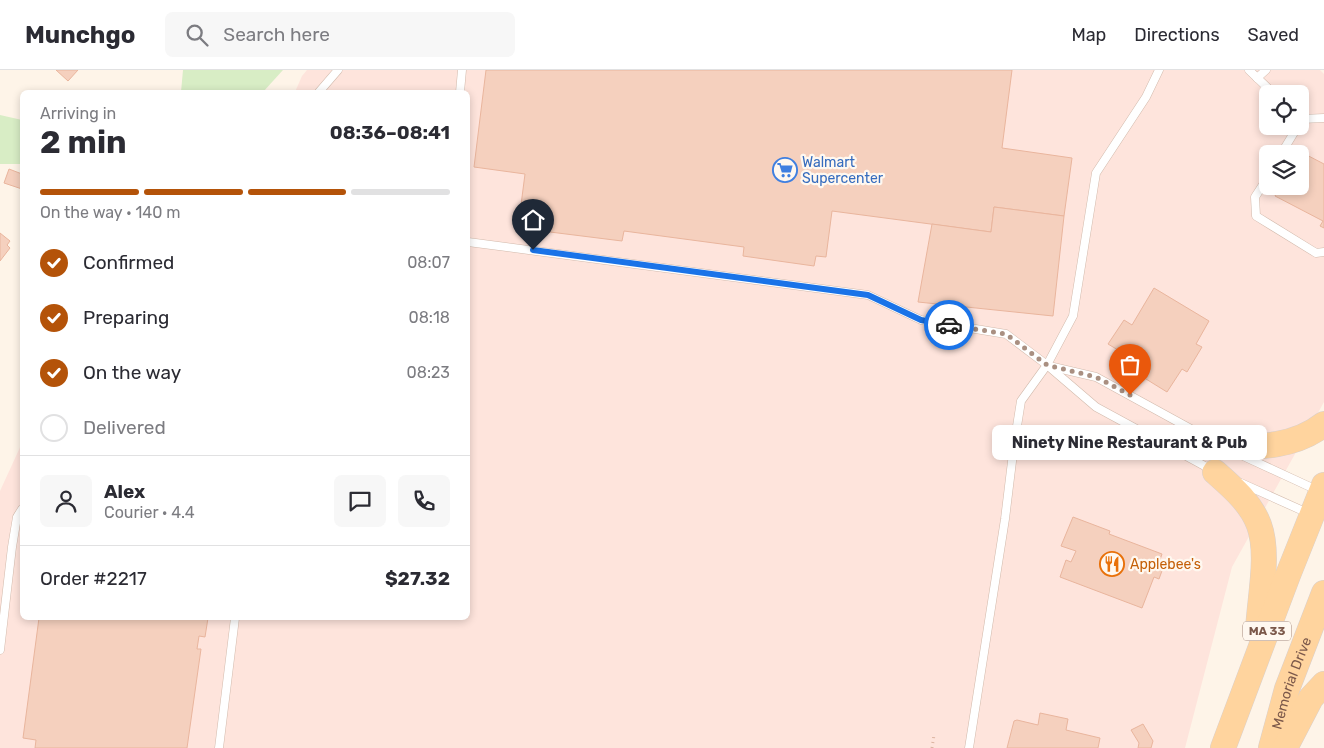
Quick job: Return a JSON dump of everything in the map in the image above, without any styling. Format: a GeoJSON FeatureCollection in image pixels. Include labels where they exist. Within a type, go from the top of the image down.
{"type":"FeatureCollection","features":[{"type":"Feature","properties":{"kind":"main road"},"geometry":{"type":"LineString","coordinates":[[1225,448],[1264,447],[1297,440],[1324,424]]}},
{"type":"Feature","properties":{"kind":"main road"},"geometry":{"type":"LineString","coordinates":[[1215,472],[1236,491],[1255,516],[1260,526],[1264,555],[1259,613],[1258,656]]}},
{"type":"Feature","properties":{"kind":"main road","name":"MA 33"},"geometry":{"type":"LineString","coordinates":[[1223,748],[1258,656],[1318,518],[1323,490]]}},
{"type":"Feature","properties":{"kind":"main road","name":"Memorial Drive"},"geometry":{"type":"LineString","coordinates":[[1270,748],[1287,689],[1324,593]]}},
{"type":"Feature","properties":{"kind":"main road"},"geometry":{"type":"LineString","coordinates":[[1285,748],[1311,698],[1324,684]]}},
{"type":"Feature","properties":{"kind":"lane"},"geometry":{"type":"LineString","coordinates":[[320,90],[338,70]]}},
{"type":"Feature","properties":{"kind":"lane"},"geometry":{"type":"LineString","coordinates":[[460,90],[462,70]]}},
{"type":"Feature","properties":{"kind":"lane"},"geometry":{"type":"LineString","coordinates":[[969,748],[1005,519],[1021,401],[1047,365],[1074,316],[1096,173],[1146,97],[1159,70]]}},
{"type":"Feature","properties":{"kind":"lane"},"geometry":{"type":"LineString","coordinates":[[1249,70],[1264,85]]}},
{"type":"Feature","properties":{"kind":"lane"},"geometry":{"type":"LineString","coordinates":[[1257,78],[1266,70]]}},
{"type":"Feature","properties":{"kind":"lane"},"geometry":{"type":"LineString","coordinates":[[1309,120],[1324,118]]}},
{"type":"Feature","properties":{"kind":"lane"},"geometry":{"type":"LineString","coordinates":[[1259,191],[1255,197],[1256,216],[1316,252],[1324,252]]}},
{"type":"Feature","properties":{"kind":"lane"},"geometry":{"type":"LineString","coordinates":[[470,242],[868,295],[921,320],[1006,334],[1047,365],[1096,407],[1215,472],[1318,518]]}},
{"type":"Feature","properties":{"kind":"lane"},"geometry":{"type":"LineString","coordinates":[[1047,365],[1096,377],[1225,448],[1323,490]]}},
{"type":"Feature","properties":{"kind":"lane"},"geometry":{"type":"LineString","coordinates":[[0,650],[12,547],[17,517],[20,512]]}},
{"type":"Feature","properties":{"kind":"lane"},"geometry":{"type":"LineString","coordinates":[[218,748],[234,620]]}},
{"type":"Feature","properties":{"kind":"path"},"geometry":{"type":"LineString","coordinates":[[932,748],[934,735]]}},
{"type":"Feature","properties":{"kind":"shaded area"},"geometry":{"type":"Polygon","coordinates":[[[307,70],[1320,70],[1324,74],[1324,402],[1232,567],[1185,748],[0,748],[0,491],[20,447],[20,620],[470,620],[470,90],[296,90],[307,70]]]}},
{"type":"Feature","properties":{"kind":"green space"},"geometry":{"type":"Polygon","coordinates":[[[183,70],[283,70],[265,90],[181,90],[183,70]]]}},
{"type":"Feature","properties":{"kind":"green space"},"geometry":{"type":"Polygon","coordinates":[[[0,115],[20,120],[20,164],[0,164],[0,115]]]}},
{"type":"Feature","properties":{"kind":"building"},"geometry":{"type":"Polygon","coordinates":[[[56,70],[78,70],[68,81],[56,70]]]}},
{"type":"Feature","properties":{"kind":"building","name":"Walmart Supercenter"},"geometry":{"type":"Polygon","coordinates":[[[486,70],[1012,70],[1002,148],[1072,158],[1064,216],[994,207],[991,232],[832,211],[826,257],[816,256],[814,266],[743,256],[744,247],[624,231],[622,241],[518,228],[525,174],[474,167],[486,70]]]}},
{"type":"Feature","properties":{"kind":"building"},"geometry":{"type":"Polygon","coordinates":[[[1309,156],[1324,164],[1324,228],[1320,226],[1323,221],[1275,196],[1309,195],[1309,156]]]}},
{"type":"Feature","properties":{"kind":"building"},"geometry":{"type":"Polygon","coordinates":[[[9,169],[20,173],[20,188],[4,183],[9,169]]]}},
{"type":"Feature","properties":{"kind":"building"},"geometry":{"type":"Polygon","coordinates":[[[994,207],[1064,216],[1053,316],[918,302],[932,224],[991,232],[994,207]]]}},
{"type":"Feature","properties":{"kind":"building"},"geometry":{"type":"Polygon","coordinates":[[[0,233],[10,241],[7,245],[10,248],[0,261],[0,233]]]}},
{"type":"Feature","properties":{"kind":"building"},"geometry":{"type":"Polygon","coordinates":[[[1154,288],[1209,321],[1196,344],[1202,347],[1187,372],[1182,369],[1167,392],[1112,358],[1118,350],[1108,344],[1124,320],[1132,325],[1154,288]]]}},
{"type":"Feature","properties":{"kind":"building","name":"Applebee's"},"geometry":{"type":"Polygon","coordinates":[[[1073,517],[1110,531],[1109,534],[1162,554],[1158,566],[1163,568],[1159,579],[1154,577],[1142,608],[1060,577],[1066,560],[1071,562],[1076,551],[1061,546],[1073,517]]]}},
{"type":"Feature","properties":{"kind":"building"},"geometry":{"type":"Polygon","coordinates":[[[39,620],[208,620],[205,637],[199,636],[197,649],[201,649],[187,748],[35,748],[36,740],[23,738],[39,620]]]}},
{"type":"Feature","properties":{"kind":"building"},"geometry":{"type":"Polygon","coordinates":[[[1040,713],[1068,719],[1066,730],[1100,738],[1098,748],[1007,748],[1014,721],[1038,725],[1040,713]]]}},
{"type":"Feature","properties":{"kind":"building"},"geometry":{"type":"Polygon","coordinates":[[[1143,724],[1153,741],[1151,748],[1138,748],[1139,743],[1131,730],[1143,724]]]}},
{"type":"Feature","properties":{"kind":"way so far"},"geometry":{"type":"LineString","coordinates":[[949,325],[1006,334],[1047,365],[1096,377],[1130,395]]}},
{"type":"Feature","properties":{"kind":"place","name":"Walmart Supercenter"},"geometry":{"type":"Point","coordinates":[785,170]}},
{"type":"Feature","properties":{"kind":"place","name":"Ninety Nine Restaurant & Pub"},"geometry":{"type":"Point","coordinates":[1130,395]}},
{"type":"Feature","properties":{"kind":"place","name":"Applebee's"},"geometry":{"type":"Point","coordinates":[1112,564]}},
{"type":"Feature","properties":{"kind":"route"},"geometry":{"type":"LineString","coordinates":[[533,250],[868,295],[921,320],[949,325]]}}]}
